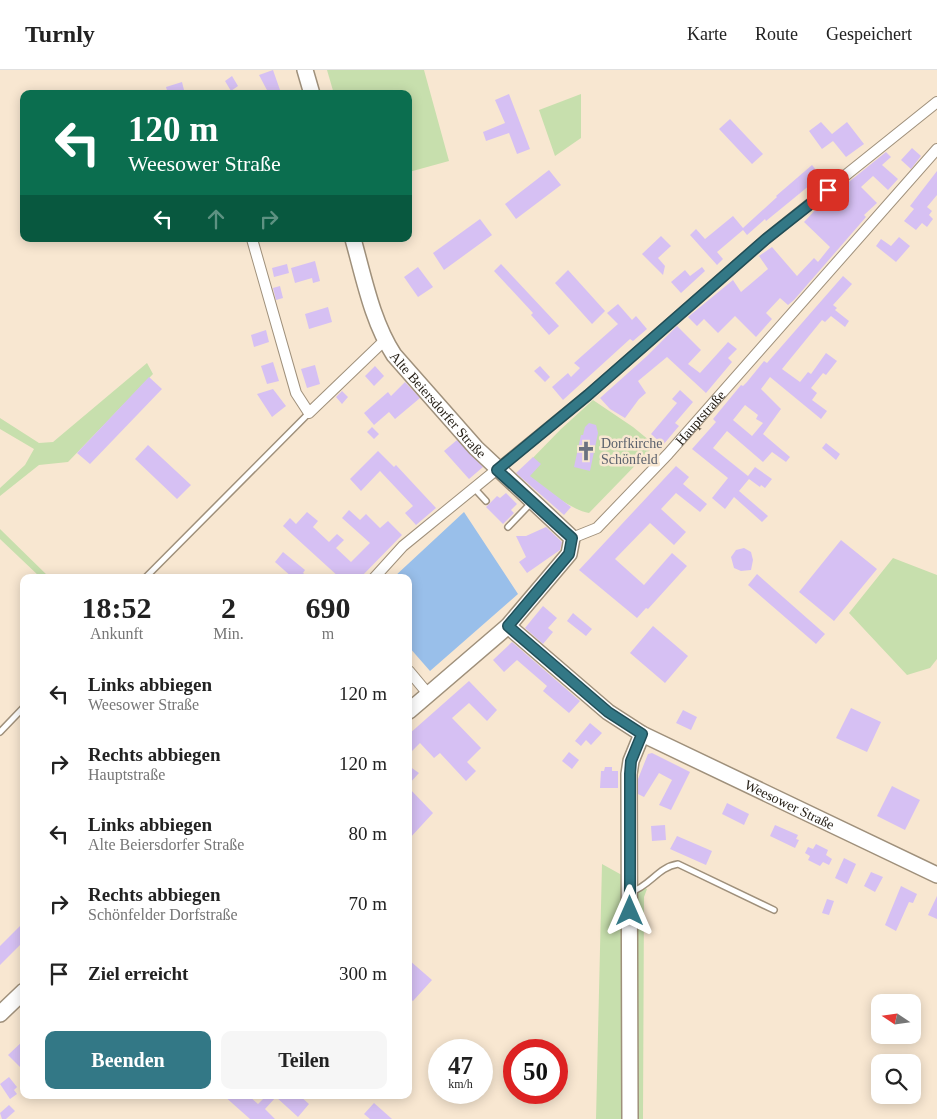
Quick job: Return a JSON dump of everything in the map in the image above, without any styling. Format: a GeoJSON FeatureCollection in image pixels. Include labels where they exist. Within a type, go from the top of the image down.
{"type":"FeatureCollection","features":[{"type":"Feature","properties":{"kind":"main road"},"geometry":{"type":"LineString","coordinates":[[305,70],[311,90]]}},
{"type":"Feature","properties":{"kind":"main road","name":"Alte Beiersdorfer Straße"},"geometry":{"type":"LineString","coordinates":[[354,242],[363,278],[385,340],[416,382],[497,470],[572,538]]}},
{"type":"Feature","properties":{"kind":"main road"},"geometry":{"type":"LineString","coordinates":[[412,709],[508,626],[569,554],[572,538]]}},
{"type":"Feature","properties":{"kind":"main road","name":"Weesower Straße"},"geometry":{"type":"LineString","coordinates":[[508,626],[608,712],[642,734],[937,875]]}},
{"type":"Feature","properties":{"kind":"main road"},"geometry":{"type":"LineString","coordinates":[[630,1119],[630,774],[631,761],[642,734]]}},
{"type":"Feature","properties":{"kind":"main road"},"geometry":{"type":"LineString","coordinates":[[0,1014],[20,994]]}},
{"type":"Feature","properties":{"kind":"street"},"geometry":{"type":"LineString","coordinates":[[378,574],[403,546],[588,395],[766,239],[937,102]]}},
{"type":"Feature","properties":{"kind":"street","name":"Hauptstraße"},"geometry":{"type":"LineString","coordinates":[[572,538],[597,528],[668,454],[937,149]]}},
{"type":"Feature","properties":{"kind":"street"},"geometry":{"type":"LineString","coordinates":[[253,242],[296,393],[309,413],[385,340]]}},
{"type":"Feature","properties":{"kind":"street"},"geometry":{"type":"LineString","coordinates":[[412,675],[429,695]]}},
{"type":"Feature","properties":{"kind":"lane"},"geometry":{"type":"LineString","coordinates":[[149,574],[309,413]]}},
{"type":"Feature","properties":{"kind":"lane"},"geometry":{"type":"LineString","coordinates":[[474,488],[486,501]]}},
{"type":"Feature","properties":{"kind":"lane"},"geometry":{"type":"LineString","coordinates":[[508,527],[533,502]]}},
{"type":"Feature","properties":{"kind":"lane"},"geometry":{"type":"LineString","coordinates":[[0,732],[20,711]]}},
{"type":"Feature","properties":{"kind":"lane"},"geometry":{"type":"LineString","coordinates":[[630,892],[645,886],[668,866],[678,864],[774,910]]}},
{"type":"Feature","properties":{"kind":"green space"},"geometry":{"type":"Polygon","coordinates":[[[327,70],[424,70],[449,161],[412,171],[412,90],[333,90],[327,70]]]}},
{"type":"Feature","properties":{"kind":"green space"},"geometry":{"type":"Polygon","coordinates":[[[581,94],[581,138],[555,156],[539,110],[581,94]]]}},
{"type":"Feature","properties":{"kind":"green space"},"geometry":{"type":"Polygon","coordinates":[[[147,363],[153,374],[68,462],[39,465],[0,496],[0,488],[25,465],[34,449],[0,429],[0,418],[39,443],[53,442],[147,363]]]}},
{"type":"Feature","properties":{"kind":"green space"},"geometry":{"type":"Polygon","coordinates":[[[593,400],[633,427],[655,445],[589,513],[572,507],[521,470],[561,429],[593,400]]]}},
{"type":"Feature","properties":{"kind":"green space"},"geometry":{"type":"Polygon","coordinates":[[[0,529],[46,574],[37,574],[0,539],[0,529]]]}},
{"type":"Feature","properties":{"kind":"green space"},"geometry":{"type":"Polygon","coordinates":[[[893,558],[937,575],[937,659],[930,668],[907,675],[849,613],[893,558]]]}},
{"type":"Feature","properties":{"kind":"green space"},"geometry":{"type":"Polygon","coordinates":[[[602,864],[647,889],[644,897],[643,1119],[596,1119],[602,864]]]}},
{"type":"Feature","properties":{"kind":"water"},"geometry":{"type":"Polygon","coordinates":[[[464,512],[518,594],[430,671],[412,650],[412,574],[397,574],[464,512]]]}},
{"type":"Feature","properties":{"kind":"building"},"geometry":{"type":"Polygon","coordinates":[[[273,70],[280,90],[267,90],[259,75],[273,70]]]}},
{"type":"Feature","properties":{"kind":"building"},"geometry":{"type":"Polygon","coordinates":[[[232,76],[238,86],[230,90],[225,81],[232,76]]]}},
{"type":"Feature","properties":{"kind":"building"},"geometry":{"type":"Polygon","coordinates":[[[182,82],[184,90],[167,90],[166,87],[182,82]]]}},
{"type":"Feature","properties":{"kind":"building"},"geometry":{"type":"Polygon","coordinates":[[[509,94],[530,149],[517,154],[509,133],[486,141],[483,132],[505,123],[495,100],[509,94]]]}},
{"type":"Feature","properties":{"kind":"building"},"geometry":{"type":"Polygon","coordinates":[[[730,119],[763,154],[752,164],[719,129],[730,119]]]}},
{"type":"Feature","properties":{"kind":"building"},"geometry":{"type":"Polygon","coordinates":[[[821,122],[832,134],[847,122],[864,144],[846,157],[833,141],[822,149],[809,131],[821,122]]]}},
{"type":"Feature","properties":{"kind":"building"},"geometry":{"type":"Polygon","coordinates":[[[912,148],[921,156],[911,169],[901,160],[912,148]]]}},
{"type":"Feature","properties":{"kind":"building"},"geometry":{"type":"Polygon","coordinates":[[[886,152],[891,157],[882,165],[898,179],[888,190],[873,176],[861,187],[877,203],[864,215],[866,217],[794,300],[788,305],[780,298],[766,313],[772,319],[756,337],[735,316],[718,333],[704,319],[697,326],[688,317],[733,280],[741,292],[768,269],[759,256],[772,247],[797,276],[814,258],[818,262],[830,247],[804,222],[819,206],[886,152]]]}},
{"type":"Feature","properties":{"kind":"building"},"geometry":{"type":"Polygon","coordinates":[[[812,165],[821,176],[747,235],[743,230],[717,252],[723,259],[717,265],[690,235],[696,229],[705,239],[733,216],[743,228],[812,165]]]}},
{"type":"Feature","properties":{"kind":"building"},"geometry":{"type":"Polygon","coordinates":[[[549,170],[561,185],[516,219],[505,204],[549,170]]]}},
{"type":"Feature","properties":{"kind":"building"},"geometry":{"type":"Polygon","coordinates":[[[937,171],[937,195],[927,207],[932,211],[929,215],[933,219],[927,227],[922,223],[916,230],[904,221],[914,209],[910,206],[937,171]]]}},
{"type":"Feature","properties":{"kind":"building"},"geometry":{"type":"Polygon","coordinates":[[[480,219],[492,235],[444,270],[433,253],[480,219]]]}},
{"type":"Feature","properties":{"kind":"building"},"geometry":{"type":"Polygon","coordinates":[[[661,236],[671,246],[658,258],[665,266],[663,275],[642,254],[661,236]]]}},
{"type":"Feature","properties":{"kind":"building"},"geometry":{"type":"Polygon","coordinates":[[[899,237],[910,246],[896,262],[876,246],[881,239],[891,246],[899,237]]]}},
{"type":"Feature","properties":{"kind":"building"},"geometry":{"type":"Polygon","coordinates":[[[315,261],[320,281],[313,283],[312,278],[295,283],[291,268],[315,261]]]}},
{"type":"Feature","properties":{"kind":"building"},"geometry":{"type":"Polygon","coordinates":[[[287,264],[289,273],[274,277],[272,268],[287,264]]]}},
{"type":"Feature","properties":{"kind":"building"},"geometry":{"type":"Polygon","coordinates":[[[501,264],[559,326],[549,335],[531,315],[533,313],[494,271],[501,264]]]}},
{"type":"Feature","properties":{"kind":"building"},"geometry":{"type":"Polygon","coordinates":[[[418,267],[433,287],[418,297],[404,277],[418,267]]]}},
{"type":"Feature","properties":{"kind":"building"},"geometry":{"type":"Polygon","coordinates":[[[702,267],[705,271],[681,293],[671,282],[685,270],[690,276],[702,267]]]}},
{"type":"Feature","properties":{"kind":"building"},"geometry":{"type":"Polygon","coordinates":[[[568,270],[605,311],[592,324],[555,283],[568,270]]]}},
{"type":"Feature","properties":{"kind":"building"},"geometry":{"type":"Polygon","coordinates":[[[843,276],[852,284],[833,305],[837,308],[835,310],[849,321],[845,327],[831,316],[825,322],[822,320],[782,369],[800,382],[808,372],[811,374],[826,353],[837,361],[826,375],[823,373],[811,388],[817,393],[812,400],[827,411],[821,419],[770,377],[761,389],[781,409],[763,434],[790,457],[786,462],[772,452],[763,462],[727,431],[713,448],[748,476],[755,467],[772,479],[765,488],[761,485],[760,487],[749,479],[739,491],[768,516],[762,522],[734,497],[725,509],[712,498],[728,478],[692,449],[716,422],[713,419],[741,385],[743,386],[747,382],[764,361],[767,363],[843,276]],[[745,405],[733,420],[752,436],[763,423],[756,419],[758,415],[745,405]]]}},
{"type":"Feature","properties":{"kind":"building"},"geometry":{"type":"Polygon","coordinates":[[[280,286],[283,298],[276,300],[273,288],[280,286]]]}},
{"type":"Feature","properties":{"kind":"building"},"geometry":{"type":"Polygon","coordinates":[[[618,304],[632,320],[636,316],[647,329],[633,341],[630,339],[563,400],[552,387],[568,373],[571,377],[580,368],[574,363],[618,324],[607,313],[618,304]]]}},
{"type":"Feature","properties":{"kind":"building"},"geometry":{"type":"Polygon","coordinates":[[[328,307],[332,322],[309,329],[305,314],[328,307]]]}},
{"type":"Feature","properties":{"kind":"building"},"geometry":{"type":"Polygon","coordinates":[[[677,326],[701,350],[688,364],[700,373],[728,342],[737,349],[728,358],[732,362],[706,393],[667,357],[638,381],[646,393],[639,399],[625,418],[610,409],[600,398],[677,326]]]}},
{"type":"Feature","properties":{"kind":"building"},"geometry":{"type":"Polygon","coordinates":[[[266,330],[269,342],[254,347],[251,335],[266,330]]]}},
{"type":"Feature","properties":{"kind":"building"},"geometry":{"type":"Polygon","coordinates":[[[273,362],[279,381],[267,384],[261,366],[273,362]]]}},
{"type":"Feature","properties":{"kind":"building"},"geometry":{"type":"Polygon","coordinates":[[[315,365],[320,384],[307,388],[301,369],[315,365]]]}},
{"type":"Feature","properties":{"kind":"building"},"geometry":{"type":"Polygon","coordinates":[[[375,366],[384,376],[374,386],[365,376],[375,366]]]}},
{"type":"Feature","properties":{"kind":"building"},"geometry":{"type":"Polygon","coordinates":[[[540,366],[550,377],[545,382],[534,371],[540,366]]]}},
{"type":"Feature","properties":{"kind":"building"},"geometry":{"type":"Polygon","coordinates":[[[149,377],[162,389],[90,464],[77,453],[149,377]]]}},
{"type":"Feature","properties":{"kind":"building"},"geometry":{"type":"Polygon","coordinates":[[[405,382],[420,398],[395,419],[389,412],[374,425],[364,413],[388,392],[391,396],[405,382]]]}},
{"type":"Feature","properties":{"kind":"building"},"geometry":{"type":"Polygon","coordinates":[[[273,389],[286,406],[272,417],[257,394],[273,389]]]}},
{"type":"Feature","properties":{"kind":"building"},"geometry":{"type":"Polygon","coordinates":[[[680,390],[693,402],[675,423],[679,426],[663,445],[651,434],[677,403],[672,399],[680,390]]]}},
{"type":"Feature","properties":{"kind":"building"},"geometry":{"type":"Polygon","coordinates":[[[342,391],[348,397],[342,404],[336,397],[342,391]]]}},
{"type":"Feature","properties":{"kind":"building","name":"Dorfkirche Schönfeld"},"geometry":{"type":"Polygon","coordinates":[[[589,423],[596,425],[598,433],[590,471],[574,467],[581,435],[583,435],[585,427],[589,423]]]}},
{"type":"Feature","properties":{"kind":"building"},"geometry":{"type":"Polygon","coordinates":[[[372,427],[379,434],[374,439],[367,432],[372,427]]]}},
{"type":"Feature","properties":{"kind":"building"},"geometry":{"type":"Polygon","coordinates":[[[457,440],[483,467],[469,479],[444,451],[457,440]]]}},
{"type":"Feature","properties":{"kind":"building"},"geometry":{"type":"Polygon","coordinates":[[[826,443],[840,454],[836,460],[822,448],[826,443]]]}},
{"type":"Feature","properties":{"kind":"building"},"geometry":{"type":"Polygon","coordinates":[[[148,445],[191,485],[177,499],[135,459],[148,445]]]}},
{"type":"Feature","properties":{"kind":"building"},"geometry":{"type":"Polygon","coordinates":[[[378,451],[394,467],[396,465],[436,508],[416,525],[405,513],[413,506],[380,471],[361,491],[350,479],[378,451]]]}},
{"type":"Feature","properties":{"kind":"building"},"geometry":{"type":"Polygon","coordinates":[[[533,457],[541,464],[530,476],[571,507],[564,515],[516,473],[533,457]]]}},
{"type":"Feature","properties":{"kind":"building"},"geometry":{"type":"Polygon","coordinates":[[[676,466],[689,477],[683,484],[707,504],[700,512],[676,493],[661,509],[686,532],[674,545],[650,523],[615,559],[644,585],[672,553],[687,566],[648,609],[646,608],[637,618],[579,570],[676,466]]]}},
{"type":"Feature","properties":{"kind":"building"},"geometry":{"type":"Polygon","coordinates":[[[506,493],[517,504],[511,510],[514,513],[503,524],[486,507],[497,496],[500,498],[506,493]]]}},
{"type":"Feature","properties":{"kind":"building"},"geometry":{"type":"Polygon","coordinates":[[[349,510],[360,520],[366,514],[380,528],[388,521],[402,535],[364,574],[336,574],[283,526],[290,518],[296,524],[307,512],[318,521],[313,527],[329,542],[337,534],[344,540],[336,548],[351,562],[370,543],[342,518],[349,510]]]}},
{"type":"Feature","properties":{"kind":"building"},"geometry":{"type":"Polygon","coordinates":[[[546,527],[562,542],[560,550],[527,573],[519,562],[526,557],[516,536],[526,536],[546,527]]]}},
{"type":"Feature","properties":{"kind":"building"},"geometry":{"type":"Polygon","coordinates":[[[841,540],[877,569],[834,621],[799,592],[841,540]]]}},
{"type":"Feature","properties":{"kind":"building"},"geometry":{"type":"Polygon","coordinates":[[[744,548],[751,552],[753,560],[751,570],[741,571],[734,568],[731,557],[736,550],[744,548]]]}},
{"type":"Feature","properties":{"kind":"building"},"geometry":{"type":"Polygon","coordinates":[[[283,552],[305,570],[304,574],[288,574],[275,562],[283,552]]]}},
{"type":"Feature","properties":{"kind":"building"},"geometry":{"type":"Polygon","coordinates":[[[757,574],[825,634],[816,644],[748,585],[757,574]]]}},
{"type":"Feature","properties":{"kind":"building"},"geometry":{"type":"Polygon","coordinates":[[[543,606],[557,618],[548,628],[553,632],[543,644],[525,628],[543,606]]]}},
{"type":"Feature","properties":{"kind":"building"},"geometry":{"type":"Polygon","coordinates":[[[573,613],[592,629],[586,636],[567,621],[573,613]]]}},
{"type":"Feature","properties":{"kind":"building"},"geometry":{"type":"Polygon","coordinates":[[[653,626],[688,656],[665,683],[630,653],[653,626]]]}},
{"type":"Feature","properties":{"kind":"building"},"geometry":{"type":"Polygon","coordinates":[[[512,642],[580,701],[569,713],[543,691],[547,686],[517,660],[504,672],[493,660],[512,642]]]}},
{"type":"Feature","properties":{"kind":"building"},"geometry":{"type":"Polygon","coordinates":[[[469,681],[497,710],[487,721],[469,703],[452,718],[481,748],[467,762],[476,771],[466,781],[440,753],[434,758],[420,743],[412,751],[412,731],[469,681]]]}},
{"type":"Feature","properties":{"kind":"building"},"geometry":{"type":"Polygon","coordinates":[[[851,708],[881,722],[867,752],[836,738],[851,708]]]}},
{"type":"Feature","properties":{"kind":"building"},"geometry":{"type":"Polygon","coordinates":[[[683,710],[697,717],[691,730],[676,723],[683,710]]]}},
{"type":"Feature","properties":{"kind":"building"},"geometry":{"type":"Polygon","coordinates":[[[590,723],[602,733],[591,745],[586,740],[581,746],[575,741],[590,723]]]}},
{"type":"Feature","properties":{"kind":"building"},"geometry":{"type":"Polygon","coordinates":[[[569,752],[579,760],[572,769],[562,761],[569,752]]]}},
{"type":"Feature","properties":{"kind":"building"},"geometry":{"type":"Polygon","coordinates":[[[652,753],[690,772],[671,810],[659,805],[672,780],[659,773],[644,797],[638,794],[638,779],[648,754],[652,753]]]}},
{"type":"Feature","properties":{"kind":"building"},"geometry":{"type":"Polygon","coordinates":[[[605,767],[612,767],[612,771],[618,771],[618,788],[600,788],[601,771],[604,771],[605,767]]]}},
{"type":"Feature","properties":{"kind":"building"},"geometry":{"type":"Polygon","coordinates":[[[412,768],[419,773],[412,781],[412,768]]]}},
{"type":"Feature","properties":{"kind":"building"},"geometry":{"type":"Polygon","coordinates":[[[892,786],[920,800],[905,830],[877,816],[892,786]]]}},
{"type":"Feature","properties":{"kind":"building"},"geometry":{"type":"Polygon","coordinates":[[[412,791],[433,813],[412,836],[412,791]]]}},
{"type":"Feature","properties":{"kind":"building"},"geometry":{"type":"Polygon","coordinates":[[[727,803],[749,814],[744,825],[722,814],[727,803]]]}},
{"type":"Feature","properties":{"kind":"building"},"geometry":{"type":"Polygon","coordinates":[[[665,825],[666,840],[652,841],[651,826],[665,825]]]}},
{"type":"Feature","properties":{"kind":"building"},"geometry":{"type":"Polygon","coordinates":[[[775,825],[798,835],[796,839],[799,840],[795,848],[770,836],[775,825]]]}},
{"type":"Feature","properties":{"kind":"building"},"geometry":{"type":"Polygon","coordinates":[[[677,836],[712,851],[706,865],[670,849],[677,836]]]}},
{"type":"Feature","properties":{"kind":"building"},"geometry":{"type":"Polygon","coordinates":[[[816,844],[828,850],[826,855],[832,859],[829,865],[823,862],[820,866],[808,860],[810,856],[805,853],[808,847],[813,849],[816,844]]]}},
{"type":"Feature","properties":{"kind":"building"},"geometry":{"type":"Polygon","coordinates":[[[844,858],[856,864],[847,884],[835,878],[844,858]]]}},
{"type":"Feature","properties":{"kind":"building"},"geometry":{"type":"Polygon","coordinates":[[[871,872],[883,877],[875,892],[864,886],[871,872]]]}},
{"type":"Feature","properties":{"kind":"building"},"geometry":{"type":"Polygon","coordinates":[[[901,886],[917,894],[913,903],[909,902],[896,931],[885,925],[901,886]]]}},
{"type":"Feature","properties":{"kind":"building"},"geometry":{"type":"Polygon","coordinates":[[[937,896],[937,919],[928,915],[937,896]]]}},
{"type":"Feature","properties":{"kind":"building"},"geometry":{"type":"Polygon","coordinates":[[[827,899],[834,901],[829,915],[822,913],[827,899]]]}},
{"type":"Feature","properties":{"kind":"building"},"geometry":{"type":"Polygon","coordinates":[[[20,926],[20,945],[0,965],[0,946],[20,926]]]}},
{"type":"Feature","properties":{"kind":"building"},"geometry":{"type":"Polygon","coordinates":[[[412,963],[432,980],[412,1000],[412,963]]]}},
{"type":"Feature","properties":{"kind":"building"},"geometry":{"type":"Polygon","coordinates":[[[20,1044],[20,1067],[8,1055],[20,1044]]]}},
{"type":"Feature","properties":{"kind":"building"},"geometry":{"type":"Polygon","coordinates":[[[9,1077],[17,1087],[14,1090],[17,1094],[10,1099],[0,1084],[9,1077]]]}},
{"type":"Feature","properties":{"kind":"building"},"geometry":{"type":"Polygon","coordinates":[[[228,1099],[252,1099],[258,1104],[263,1099],[274,1099],[265,1109],[275,1119],[250,1119],[228,1099]]]}},
{"type":"Feature","properties":{"kind":"building"},"geometry":{"type":"Polygon","coordinates":[[[278,1099],[303,1099],[309,1104],[298,1117],[278,1099]]]}},
{"type":"Feature","properties":{"kind":"building"},"geometry":{"type":"Polygon","coordinates":[[[374,1103],[392,1119],[370,1119],[364,1114],[374,1103]]]}},
{"type":"Feature","properties":{"kind":"building"},"geometry":{"type":"Polygon","coordinates":[[[9,1105],[15,1111],[6,1119],[2,1119],[0,1113],[9,1105]]]}},
{"type":"Feature","properties":{"kind":"place","name":"Dorfkirche Schönfeld"},"geometry":{"type":"Point","coordinates":[586,451]}},
{"type":"Feature","properties":{"kind":"route"},"geometry":{"type":"LineString","coordinates":[[630,911],[630,774],[631,761],[642,734],[608,712],[508,626],[569,554],[572,538],[568,532],[497,470],[588,395],[766,239],[828,190]]}}]}
